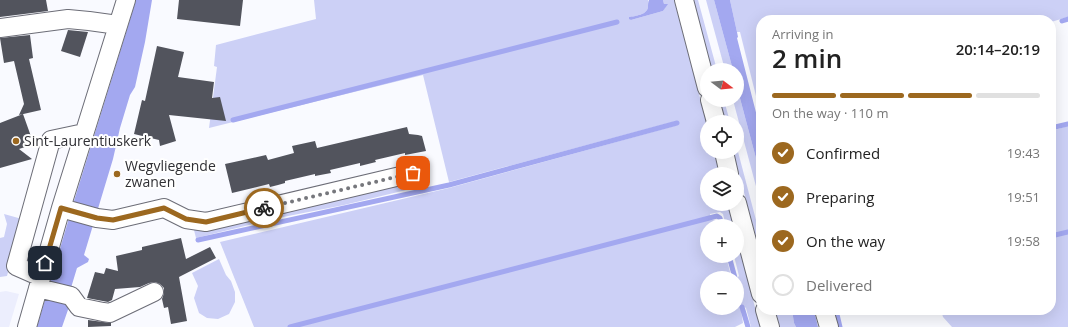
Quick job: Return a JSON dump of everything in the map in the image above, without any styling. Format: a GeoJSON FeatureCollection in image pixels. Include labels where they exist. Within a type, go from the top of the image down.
{"type":"FeatureCollection","features":[{"type":"Feature","properties":{"kind":"street"},"geometry":{"type":"LineString","coordinates":[[27,327],[64,209],[84,133],[126,0]]}},
{"type":"Feature","properties":{"kind":"street"},"geometry":{"type":"LineString","coordinates":[[684,0],[700,63]]}},
{"type":"Feature","properties":{"kind":"street"},"geometry":{"type":"LineString","coordinates":[[0,28],[68,19],[118,25]]}},
{"type":"Feature","properties":{"kind":"street"},"geometry":{"type":"LineString","coordinates":[[84,133],[51,140],[16,266],[41,285],[70,296],[79,307],[103,312],[110,313],[154,292]]}},
{"type":"Feature","properties":{"kind":"street"},"geometry":{"type":"LineString","coordinates":[[64,209],[97,218],[113,220],[164,208],[186,219],[206,222],[413,173]]}},
{"type":"Feature","properties":{"kind":"street"},"geometry":{"type":"LineString","coordinates":[[739,211],[756,275]]}},
{"type":"Feature","properties":{"kind":"street"},"geometry":{"type":"LineString","coordinates":[[766,315],[770,327]]}},
{"type":"Feature","properties":{"kind":"street"},"geometry":{"type":"LineString","coordinates":[[825,315],[829,327]]}},
{"type":"Feature","properties":{"kind":"shaded area"},"geometry":{"type":"Polygon","coordinates":[[[314,0],[648,0],[647,10],[640,15],[629,17],[631,20],[663,11],[667,4],[664,4],[663,0],[674,0],[700,98],[700,107],[702,107],[705,115],[700,115],[700,159],[716,159],[718,167],[700,167],[700,211],[730,211],[732,219],[724,219],[723,214],[720,212],[710,214],[711,219],[700,219],[700,263],[728,263],[730,271],[700,271],[700,315],[742,315],[743,323],[735,327],[254,327],[220,242],[449,188],[678,125],[676,121],[449,182],[423,75],[209,128],[217,67],[214,66],[216,45],[316,19],[314,0]]]}},
{"type":"Feature","properties":{"kind":"shaded area"},"geometry":{"type":"Polygon","coordinates":[[[693,0],[698,0],[715,63],[710,63],[693,0]]]}},
{"type":"Feature","properties":{"kind":"shaded area"},"geometry":{"type":"Polygon","coordinates":[[[706,0],[714,0],[731,63],[723,63],[706,0]]]}},
{"type":"Feature","properties":{"kind":"shaded area"},"geometry":{"type":"Polygon","coordinates":[[[730,0],[1068,0],[1068,17],[1056,21],[1056,15],[756,15],[756,96],[740,32],[737,32],[730,0]]]}},
{"type":"Feature","properties":{"kind":"shaded area"},"geometry":{"type":"Polygon","coordinates":[[[722,107],[726,107],[728,115],[723,115],[722,107]]]}},
{"type":"Feature","properties":{"kind":"shaded area"},"geometry":{"type":"Polygon","coordinates":[[[735,107],[742,107],[756,158],[756,186],[744,141],[744,115],[737,115],[735,107]]]}},
{"type":"Feature","properties":{"kind":"shaded area"},"geometry":{"type":"Polygon","coordinates":[[[1068,126],[1068,327],[952,327],[942,315],[1056,315],[1056,130],[1068,126]]]}},
{"type":"Feature","properties":{"kind":"shaded area"},"geometry":{"type":"Polygon","coordinates":[[[735,159],[740,159],[742,167],[737,167],[735,159]]]}},
{"type":"Feature","properties":{"kind":"shaded area"},"geometry":{"type":"Polygon","coordinates":[[[422,165],[427,185],[344,205],[273,219],[196,238],[194,230],[417,178],[415,166],[422,165]]]}},
{"type":"Feature","properties":{"kind":"shaded area"},"geometry":{"type":"Polygon","coordinates":[[[744,175],[756,220],[756,237],[744,192],[744,175]]]}},
{"type":"Feature","properties":{"kind":"shaded area"},"geometry":{"type":"Polygon","coordinates":[[[4,214],[22,219],[7,276],[0,277],[0,238],[4,237],[7,224],[4,214]]]}},
{"type":"Feature","properties":{"kind":"shaded area"},"geometry":{"type":"Polygon","coordinates":[[[219,259],[226,275],[231,281],[235,292],[235,302],[229,314],[218,319],[207,318],[199,313],[194,298],[198,286],[192,273],[219,259]]]}},
{"type":"Feature","properties":{"kind":"shaded area"},"geometry":{"type":"Polygon","coordinates":[[[736,263],[744,263],[760,327],[751,327],[746,308],[744,307],[744,271],[738,271],[736,263]]]}},
{"type":"Feature","properties":{"kind":"shaded area"},"geometry":{"type":"Polygon","coordinates":[[[6,291],[19,294],[9,327],[0,327],[0,292],[6,291]]]}},
{"type":"Feature","properties":{"kind":"shaded area"},"geometry":{"type":"Polygon","coordinates":[[[776,315],[793,315],[796,327],[780,327],[776,315]]]}},
{"type":"Feature","properties":{"kind":"water"},"geometry":{"type":"Polygon","coordinates":[[[136,0],[152,0],[145,42],[135,87],[130,95],[113,159],[84,255],[89,259],[88,262],[77,268],[67,301],[70,304],[62,327],[37,327],[74,201],[136,0]]]}},
{"type":"Feature","properties":{"kind":"water"},"geometry":{"type":"Polygon","coordinates":[[[649,0],[663,0],[664,4],[668,4],[663,11],[631,20],[629,19],[629,17],[640,15],[645,12],[648,7],[649,0]]]}},
{"type":"Feature","properties":{"kind":"water"},"geometry":{"type":"Polygon","coordinates":[[[714,0],[730,0],[743,63],[731,63],[714,0]]]}},
{"type":"Feature","properties":{"kind":"water"},"geometry":{"type":"Polygon","coordinates":[[[744,65],[756,112],[756,158],[742,107],[744,107],[744,65]]]}},
{"type":"Feature","properties":{"kind":"water"},"geometry":{"type":"Polygon","coordinates":[[[793,315],[815,315],[818,327],[796,327],[793,315]]]}},
{"type":"Feature","properties":{"kind":"building"},"geometry":{"type":"Polygon","coordinates":[[[0,0],[46,0],[48,11],[0,17],[0,0]]]}},
{"type":"Feature","properties":{"kind":"building"},"geometry":{"type":"Polygon","coordinates":[[[179,0],[243,0],[240,26],[177,19],[179,0]]]}},
{"type":"Feature","properties":{"kind":"building"},"geometry":{"type":"Polygon","coordinates":[[[68,30],[88,32],[80,57],[61,51],[68,30]]]}},
{"type":"Feature","properties":{"kind":"building"},"geometry":{"type":"Polygon","coordinates":[[[30,35],[33,58],[29,59],[41,110],[19,115],[24,104],[14,61],[4,63],[0,38],[30,35]]]}},
{"type":"Feature","properties":{"kind":"building"},"geometry":{"type":"Polygon","coordinates":[[[157,46],[184,52],[178,77],[214,82],[212,98],[220,97],[226,121],[169,115],[176,141],[160,146],[159,140],[134,134],[142,100],[145,101],[157,46]]]}},
{"type":"Feature","properties":{"kind":"building","name":"Sint-Laurentiuskerk"},"geometry":{"type":"Polygon","coordinates":[[[23,114],[33,142],[30,143],[31,145],[19,149],[32,159],[0,168],[0,123],[23,114]]]}},
{"type":"Feature","properties":{"kind":"building"},"geometry":{"type":"Polygon","coordinates":[[[407,127],[409,134],[422,136],[426,151],[405,155],[405,153],[375,160],[376,162],[360,166],[360,163],[330,170],[331,173],[315,176],[315,174],[285,181],[285,183],[270,187],[269,184],[232,193],[225,164],[266,155],[268,160],[294,153],[292,146],[315,141],[317,148],[407,127]]]}},
{"type":"Feature","properties":{"kind":"building"},"geometry":{"type":"Polygon","coordinates":[[[181,238],[186,259],[210,247],[216,258],[179,277],[187,321],[171,324],[168,307],[164,308],[162,299],[164,288],[155,282],[140,287],[115,289],[112,300],[108,302],[87,298],[95,272],[104,274],[106,268],[118,271],[116,256],[142,250],[142,247],[181,238]]]}},
{"type":"Feature","properties":{"kind":"building"},"geometry":{"type":"Polygon","coordinates":[[[88,320],[111,323],[111,326],[88,327],[88,320]]]}},
{"type":"Feature","properties":{"kind":"waterway"},"geometry":{"type":"LineString","coordinates":[[1062,21],[1068,19]]}},
{"type":"Feature","properties":{"kind":"waterway"},"geometry":{"type":"LineString","coordinates":[[233,120],[617,22]]}},
{"type":"Feature","properties":{"kind":"waterway"},"geometry":{"type":"LineString","coordinates":[[198,240],[449,185],[677,123]]}},
{"type":"Feature","properties":{"kind":"waterway"},"geometry":{"type":"LineString","coordinates":[[1056,127],[1068,124]]}},
{"type":"Feature","properties":{"kind":"waterway"},"geometry":{"type":"LineString","coordinates":[[705,219],[717,216],[720,219]]}},
{"type":"Feature","properties":{"kind":"waterway"},"geometry":{"type":"LineString","coordinates":[[290,327],[700,220]]}},
{"type":"Feature","properties":{"kind":"waterway"},"geometry":{"type":"LineString","coordinates":[[1056,235],[1068,232]]}},
{"type":"Feature","properties":{"kind":"waterway"},"geometry":{"type":"LineString","coordinates":[[731,263],[733,271]]}},
{"type":"Feature","properties":{"kind":"waterway"},"geometry":{"type":"LineString","coordinates":[[744,314],[748,327]]}},
{"type":"Feature","properties":{"kind":"waterway"},"geometry":{"type":"LineString","coordinates":[[837,315],[840,327]]}},
{"type":"Feature","properties":{"kind":"way so far"},"geometry":{"type":"LineString","coordinates":[[264,208],[413,173]]}},
{"type":"Feature","properties":{"kind":"place","name":"Sint-Laurentiuskerk"},"geometry":{"type":"Point","coordinates":[16,141]}},
{"type":"Feature","properties":{"kind":"place","name":"Wegvliegende zwanen"},"geometry":{"type":"Point","coordinates":[117,174]}},
{"type":"Feature","properties":{"kind":"route"},"geometry":{"type":"LineString","coordinates":[[45,263],[61,208],[97,218],[113,220],[164,208],[186,219],[206,222],[264,208]]}}]}
